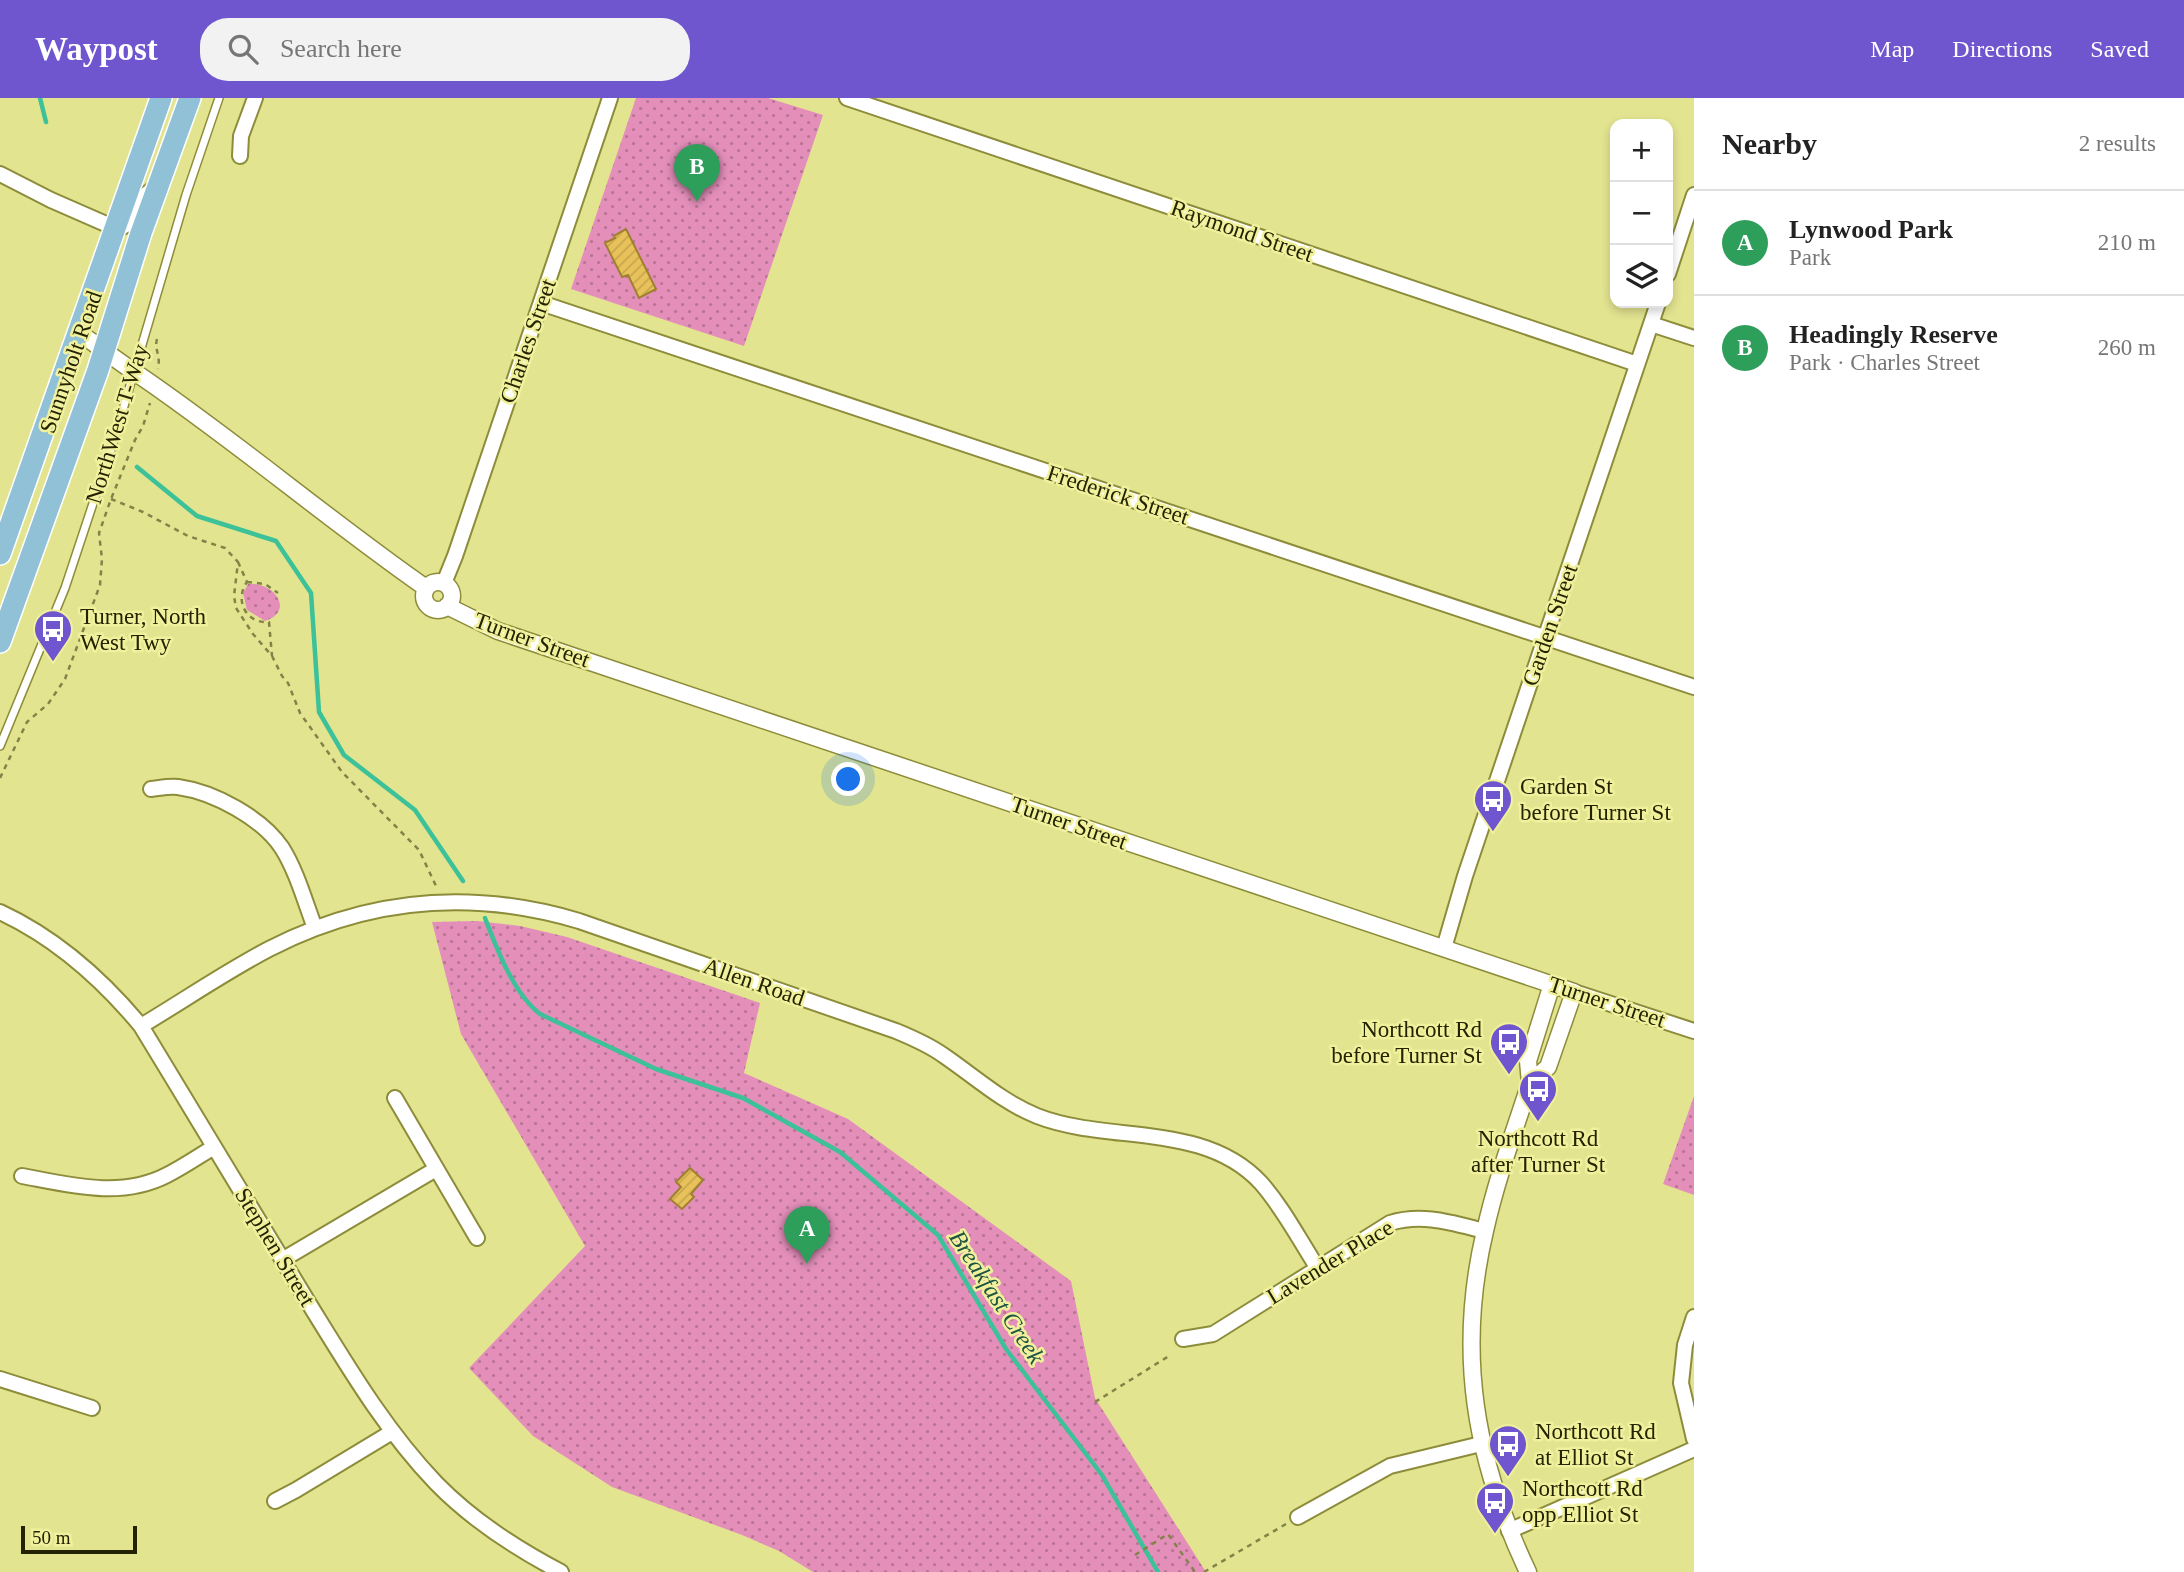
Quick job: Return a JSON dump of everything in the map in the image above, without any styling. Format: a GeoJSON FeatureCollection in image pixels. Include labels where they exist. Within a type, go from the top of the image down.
{"type":"FeatureCollection","features":[{"type":"Feature","properties":{"kind":"main road","name":"Sunnyholt Road"},"geometry":{"type":"LineString","coordinates":[[0,554],[161,98]]}},
{"type":"Feature","properties":{"kind":"main road","name":"Sunnyholt Road"},"geometry":{"type":"LineString","coordinates":[[0,642],[105,350],[141,233],[190,98]]}},
{"type":"Feature","properties":{"kind":"street"},"geometry":{"type":"LineString","coordinates":[[240,156],[241,136],[255,98]]}},
{"type":"Feature","properties":{"kind":"street","name":"Charles Street"},"geometry":{"type":"LineString","coordinates":[[444,583],[610,98]]}},
{"type":"Feature","properties":{"kind":"street","name":"Raymond Street"},"geometry":{"type":"LineString","coordinates":[[847,98],[1637,364]]}},
{"type":"Feature","properties":{"kind":"street"},"geometry":{"type":"LineString","coordinates":[[0,174],[115,228],[123,228],[130,223],[138,202],[159,183]]}},
{"type":"Feature","properties":{"kind":"street"},"geometry":{"type":"LineString","coordinates":[[1673,259],[1694,195]]}},
{"type":"Feature","properties":{"kind":"street","name":"Frederick Street"},"geometry":{"type":"LineString","coordinates":[[541,303],[1694,687]]}},
{"type":"Feature","properties":{"kind":"street","name":"Garden Street"},"geometry":{"type":"LineString","coordinates":[[1444,948],[1465,876],[1656,308]]}},
{"type":"Feature","properties":{"kind":"street"},"geometry":{"type":"LineString","coordinates":[[1651,324],[1694,338]]}},
{"type":"Feature","properties":{"kind":"street"},"geometry":{"type":"LineString","coordinates":[[79,333],[214,427],[426,588]]}},
{"type":"Feature","properties":{"kind":"street"},"geometry":{"type":"LineString","coordinates":[[432,583],[447,585],[452,594],[447,607],[439,610],[427,604],[424,596],[426,588],[432,583]]}},
{"type":"Feature","properties":{"kind":"street","name":"Turner Street"},"geometry":{"type":"LineString","coordinates":[[447,607],[511,636],[1694,1031]]}},
{"type":"Feature","properties":{"kind":"street"},"geometry":{"type":"LineString","coordinates":[[152,789],[190,790],[225,802],[265,827],[291,864],[315,928]]}},
{"type":"Feature","properties":{"kind":"street","name":"Allen Road"},"geometry":{"type":"LineString","coordinates":[[141,1026],[268,950],[315,928],[388,907],[446,902],[538,910],[908,1036],[944,1055],[1013,1105],[1048,1120],[1069,1126],[1179,1141],[1210,1149],[1245,1168],[1261,1183],[1317,1267]]}},
{"type":"Feature","properties":{"kind":"street","name":"Stephen Street"},"geometry":{"type":"LineString","coordinates":[[0,912],[41,935],[86,968],[141,1026],[282,1260],[392,1432],[439,1486],[499,1535],[561,1572]]}},
{"type":"Feature","properties":{"kind":"street"},"geometry":{"type":"LineString","coordinates":[[1528,1572],[1509,1531],[1481,1444],[1474,1390],[1471,1326],[1474,1291],[1485,1231],[1530,1083],[1528,1060],[1552,984]]}},
{"type":"Feature","properties":{"kind":"street"},"geometry":{"type":"LineString","coordinates":[[1530,1083],[1548,1067],[1574,992]]}},
{"type":"Feature","properties":{"kind":"street"},"geometry":{"type":"LineString","coordinates":[[395,1098],[477,1238]]}},
{"type":"Feature","properties":{"kind":"street"},"geometry":{"type":"LineString","coordinates":[[22,1176],[97,1189],[138,1185],[166,1175],[214,1147]]}},
{"type":"Feature","properties":{"kind":"street"},"geometry":{"type":"LineString","coordinates":[[282,1260],[436,1169]]}},
{"type":"Feature","properties":{"kind":"street","name":"Lavender Place"},"geometry":{"type":"LineString","coordinates":[[1183,1339],[1213,1334],[1380,1228],[1401,1220],[1424,1217],[1485,1231]]}},
{"type":"Feature","properties":{"kind":"street"},"geometry":{"type":"LineString","coordinates":[[1694,1317],[1685,1345],[1681,1383],[1694,1439]]}},
{"type":"Feature","properties":{"kind":"street"},"geometry":{"type":"LineString","coordinates":[[0,1379],[92,1408]]}},
{"type":"Feature","properties":{"kind":"street"},"geometry":{"type":"LineString","coordinates":[[275,1501],[392,1432]]}},
{"type":"Feature","properties":{"kind":"street"},"geometry":{"type":"LineString","coordinates":[[1298,1517],[1390,1466],[1481,1444]]}},
{"type":"Feature","properties":{"kind":"street"},"geometry":{"type":"LineString","coordinates":[[1509,1531],[1694,1449]]}},
{"type":"Feature","properties":{"kind":"lane","name":"NorthWest T-Way"},"geometry":{"type":"LineString","coordinates":[[0,746],[65,588],[114,440],[186,195],[219,98]]}},
{"type":"Feature","properties":{"kind":"path"},"geometry":{"type":"LineString","coordinates":[[0,778],[27,722],[48,704],[65,679],[100,585],[102,559],[99,533],[143,426],[160,358],[155,345],[159,331]]}},
{"type":"Feature","properties":{"kind":"path"},"geometry":{"type":"LineString","coordinates":[[111,499],[143,512],[188,536],[225,548],[238,562],[247,582]]}},
{"type":"Feature","properties":{"kind":"path"},"geometry":{"type":"LineString","coordinates":[[238,562],[234,596],[236,608],[272,656],[288,683],[300,713],[342,772],[419,850],[436,888]]}},
{"type":"Feature","properties":{"kind":"path"},"geometry":{"type":"LineString","coordinates":[[247,582],[265,584],[278,593]]}},
{"type":"Feature","properties":{"kind":"path"},"geometry":{"type":"LineString","coordinates":[[247,582],[242,588],[241,601],[251,618],[260,623],[269,622],[272,656]]}},
{"type":"Feature","properties":{"kind":"path"},"geometry":{"type":"LineString","coordinates":[[1095,1402],[1169,1356]]}},
{"type":"Feature","properties":{"kind":"path"},"geometry":{"type":"LineString","coordinates":[[1205,1572],[1298,1517]]}},
{"type":"Feature","properties":{"kind":"path"},"geometry":{"type":"LineString","coordinates":[[1135,1555],[1168,1534],[1195,1572]]}},
{"type":"Feature","properties":{"kind":"shaded area"},"geometry":{"type":"Polygon","coordinates":[[[636,98],[768,98],[823,115],[744,346],[571,289],[636,98]]]}},
{"type":"Feature","properties":{"kind":"shaded area"},"geometry":{"type":"Polygon","coordinates":[[[248,584],[266,588],[278,598],[279,611],[274,616],[265,621],[247,610],[243,593],[248,584]]]}},
{"type":"Feature","properties":{"kind":"shaded area"},"geometry":{"type":"Polygon","coordinates":[[[477,921],[520,926],[567,937],[760,1003],[744,1073],[848,1119],[1071,1281],[1095,1398],[1206,1572],[813,1572],[779,1551],[742,1535],[612,1487],[533,1436],[469,1368],[585,1246],[461,1034],[432,922],[477,921]]]}},
{"type":"Feature","properties":{"kind":"shaded area"},"geometry":{"type":"Polygon","coordinates":[[[1694,1096],[1694,1195],[1663,1184],[1694,1096]]]}},
{"type":"Feature","properties":{"kind":"building"},"geometry":{"type":"Polygon","coordinates":[[[626,229],[656,289],[639,298],[628,275],[622,277],[605,243],[626,229]]]}},
{"type":"Feature","properties":{"kind":"building"},"geometry":{"type":"Polygon","coordinates":[[[690,1168],[703,1180],[691,1194],[694,1197],[682,1209],[670,1199],[681,1187],[676,1182],[690,1168]]]}},
{"type":"Feature","properties":{"kind":"waterway","name":"Breakfast Creek"},"geometry":{"type":"LineString","coordinates":[[40,98],[46,122]]}},
{"type":"Feature","properties":{"kind":"waterway","name":"Breakfast Creek"},"geometry":{"type":"LineString","coordinates":[[137,467],[197,516],[276,541],[311,593],[319,712],[344,755],[415,810],[463,881]]}},
{"type":"Feature","properties":{"kind":"waterway","name":"Breakfast Creek"},"geometry":{"type":"LineString","coordinates":[[485,918],[514,983],[540,1014],[656,1069],[743,1098],[840,1152],[938,1235],[1006,1349],[1102,1475],[1158,1572]]}},
{"type":"Feature","properties":{"kind":"place","name":"Headingly Reserve"},"geometry":{"type":"Point","coordinates":[697,202]}},
{"type":"Feature","properties":{"kind":"place","name":"Turner, North West Twy"},"geometry":{"type":"Point","coordinates":[53,663]}},
{"type":"Feature","properties":{"kind":"place","name":"Garden St before Turner St"},"geometry":{"type":"Point","coordinates":[1493,833]}},
{"type":"Feature","properties":{"kind":"place","name":"Northcott Rd before Turner St"},"geometry":{"type":"Point","coordinates":[1509,1076]}},
{"type":"Feature","properties":{"kind":"place","name":"Northcott Rd after Turner St"},"geometry":{"type":"Point","coordinates":[1538,1123]}},
{"type":"Feature","properties":{"kind":"place","name":"Lynwood Park"},"geometry":{"type":"Point","coordinates":[807,1264]}},
{"type":"Feature","properties":{"kind":"place","name":"Northcott Rd at Elliot St"},"geometry":{"type":"Point","coordinates":[1508,1478]}},
{"type":"Feature","properties":{"kind":"place","name":"Northcott Rd opp Elliot St"},"geometry":{"type":"Point","coordinates":[1495,1535]}}]}
